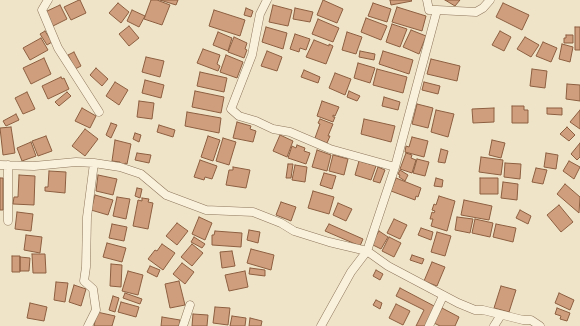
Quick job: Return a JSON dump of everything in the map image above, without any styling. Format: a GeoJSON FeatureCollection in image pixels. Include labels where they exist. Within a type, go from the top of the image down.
{"type":"FeatureCollection","features":[{"type":"Feature","properties":{"kind":"street"},"geometry":{"type":"LineString","coordinates":[[48,0],[42,10],[58,48],[99,112]]}},
{"type":"Feature","properties":{"kind":"street"},"geometry":{"type":"LineString","coordinates":[[268,0],[260,14],[252,55],[231,109],[239,116],[256,121],[273,129],[290,132],[330,148],[395,167]]}},
{"type":"Feature","properties":{"kind":"street"},"geometry":{"type":"LineString","coordinates":[[428,0],[429,10],[476,12],[483,8],[490,0]]}},
{"type":"Feature","properties":{"kind":"street"},"geometry":{"type":"LineString","coordinates":[[321,326],[351,272],[367,251],[395,167],[437,10]]}},
{"type":"Feature","properties":{"kind":"street"},"geometry":{"type":"LineString","coordinates":[[8,222],[4,165],[34,166],[76,162],[120,167],[141,174],[166,195],[206,210],[253,212],[281,223],[294,231],[329,242],[367,251],[388,266],[443,296],[475,310],[501,314],[523,320],[531,320],[540,326]]}},
{"type":"Feature","properties":{"kind":"street"},"geometry":{"type":"LineString","coordinates":[[88,326],[96,310],[93,289],[84,281],[86,267],[87,217],[94,163]]}},
{"type":"Feature","properties":{"kind":"street"},"geometry":{"type":"LineString","coordinates":[[429,326],[443,296]]}},
{"type":"Feature","properties":{"kind":"street"},"geometry":{"type":"LineString","coordinates":[[183,326],[190,305]]}},
{"type":"Feature","properties":{"kind":"street"},"geometry":{"type":"LineString","coordinates":[[494,326],[501,314]]}},
{"type":"Feature","properties":{"kind":"building"},"geometry":{"type":"Polygon","coordinates":[[[79,0],[86,13],[71,20],[64,7],[79,0]]]}},
{"type":"Feature","properties":{"kind":"building"},"geometry":{"type":"Polygon","coordinates":[[[151,0],[157,0],[170,5],[162,25],[144,19],[151,0]]]}},
{"type":"Feature","properties":{"kind":"building"},"geometry":{"type":"Polygon","coordinates":[[[160,0],[178,0],[176,5],[160,0]]]}},
{"type":"Feature","properties":{"kind":"building"},"geometry":{"type":"Polygon","coordinates":[[[323,0],[343,9],[337,23],[317,15],[323,0]]]}},
{"type":"Feature","properties":{"kind":"building"},"geometry":{"type":"Polygon","coordinates":[[[390,0],[411,0],[412,1],[391,5],[390,0]]]}},
{"type":"Feature","properties":{"kind":"building"},"geometry":{"type":"Polygon","coordinates":[[[445,0],[460,0],[455,6],[445,0]]]}},
{"type":"Feature","properties":{"kind":"building"},"geometry":{"type":"Polygon","coordinates":[[[118,3],[129,12],[121,23],[109,13],[118,3]]]}},
{"type":"Feature","properties":{"kind":"building"},"geometry":{"type":"Polygon","coordinates":[[[373,3],[391,9],[387,22],[368,16],[373,3]]]}},
{"type":"Feature","properties":{"kind":"building"},"geometry":{"type":"Polygon","coordinates":[[[503,3],[529,15],[522,30],[496,17],[503,3]]]}},
{"type":"Feature","properties":{"kind":"building"},"geometry":{"type":"Polygon","coordinates":[[[60,5],[67,19],[53,26],[45,12],[60,5]]]}},
{"type":"Feature","properties":{"kind":"building"},"geometry":{"type":"Polygon","coordinates":[[[273,5],[292,10],[288,26],[269,22],[273,5]]]}},
{"type":"Feature","properties":{"kind":"building"},"geometry":{"type":"Polygon","coordinates":[[[397,7],[426,16],[422,31],[392,22],[397,7]]]}},
{"type":"Feature","properties":{"kind":"building"},"geometry":{"type":"Polygon","coordinates":[[[246,8],[253,11],[251,17],[244,15],[246,8]]]}},
{"type":"Feature","properties":{"kind":"building"},"geometry":{"type":"Polygon","coordinates":[[[295,8],[313,12],[310,22],[293,19],[295,8]]]}},
{"type":"Feature","properties":{"kind":"building"},"geometry":{"type":"Polygon","coordinates":[[[132,10],[145,16],[139,27],[127,21],[132,10]]]}},
{"type":"Feature","properties":{"kind":"building"},"geometry":{"type":"Polygon","coordinates":[[[214,10],[245,20],[240,36],[209,26],[214,10]]]}},
{"type":"Feature","properties":{"kind":"building"},"geometry":{"type":"Polygon","coordinates":[[[366,18],[387,26],[381,40],[361,32],[366,18]]]}},
{"type":"Feature","properties":{"kind":"building"},"geometry":{"type":"Polygon","coordinates":[[[318,19],[339,28],[333,42],[312,34],[318,19]]]}},
{"type":"Feature","properties":{"kind":"building"},"geometry":{"type":"Polygon","coordinates":[[[392,24],[407,29],[400,47],[386,42],[392,24]]]}},
{"type":"Feature","properties":{"kind":"building"},"geometry":{"type":"Polygon","coordinates":[[[129,26],[139,38],[129,46],[119,34],[129,26]]]}},
{"type":"Feature","properties":{"kind":"building"},"geometry":{"type":"Polygon","coordinates":[[[266,27],[287,33],[283,49],[262,42],[266,27]]]}},
{"type":"Feature","properties":{"kind":"building"},"geometry":{"type":"Polygon","coordinates":[[[575,27],[580,27],[580,50],[575,50],[575,27]]]}},
{"type":"Feature","properties":{"kind":"building"},"geometry":{"type":"Polygon","coordinates":[[[411,30],[426,36],[419,54],[403,47],[411,30]]]}},
{"type":"Feature","properties":{"kind":"building"},"geometry":{"type":"Polygon","coordinates":[[[45,31],[52,42],[47,45],[40,34],[45,31]]]}},
{"type":"Feature","properties":{"kind":"building"},"geometry":{"type":"Polygon","coordinates":[[[500,31],[511,37],[504,51],[492,45],[500,31]]]}},
{"type":"Feature","properties":{"kind":"building"},"geometry":{"type":"Polygon","coordinates":[[[218,32],[232,38],[228,51],[213,45],[218,32]]]}},
{"type":"Feature","properties":{"kind":"building"},"geometry":{"type":"Polygon","coordinates":[[[347,32],[362,37],[356,54],[342,50],[347,32]]]}},
{"type":"Feature","properties":{"kind":"building"},"geometry":{"type":"Polygon","coordinates":[[[295,34],[310,39],[306,50],[300,48],[299,52],[290,49],[295,34]]]}},
{"type":"Feature","properties":{"kind":"building"},"geometry":{"type":"Polygon","coordinates":[[[566,35],[573,35],[573,43],[564,43],[564,38],[566,38],[566,35]]]}},
{"type":"Feature","properties":{"kind":"building"},"geometry":{"type":"Polygon","coordinates":[[[234,37],[247,43],[245,49],[247,50],[244,58],[228,52],[234,37]]]}},
{"type":"Feature","properties":{"kind":"building"},"geometry":{"type":"Polygon","coordinates":[[[525,37],[539,45],[531,57],[517,49],[525,37]]]}},
{"type":"Feature","properties":{"kind":"building"},"geometry":{"type":"Polygon","coordinates":[[[41,38],[48,50],[30,60],[23,48],[41,38]]]}},
{"type":"Feature","properties":{"kind":"building"},"geometry":{"type":"Polygon","coordinates":[[[314,40],[329,46],[329,44],[333,46],[326,64],[306,57],[314,40]]]}},
{"type":"Feature","properties":{"kind":"building"},"geometry":{"type":"Polygon","coordinates":[[[543,42],[557,48],[551,62],[536,56],[543,42]]]}},
{"type":"Feature","properties":{"kind":"building"},"geometry":{"type":"Polygon","coordinates":[[[562,44],[573,47],[570,62],[559,59],[562,44]]]}},
{"type":"Feature","properties":{"kind":"building"},"geometry":{"type":"Polygon","coordinates":[[[203,49],[220,55],[217,64],[220,66],[218,71],[197,63],[203,49]]]}},
{"type":"Feature","properties":{"kind":"building"},"geometry":{"type":"Polygon","coordinates":[[[267,51],[282,57],[277,71],[261,66],[267,51]]]}},
{"type":"Feature","properties":{"kind":"building"},"geometry":{"type":"Polygon","coordinates":[[[360,51],[375,54],[374,60],[359,57],[360,51]]]}},
{"type":"Feature","properties":{"kind":"building"},"geometry":{"type":"Polygon","coordinates":[[[383,51],[413,60],[409,74],[379,64],[383,51]]]}},
{"type":"Feature","properties":{"kind":"building"},"geometry":{"type":"Polygon","coordinates":[[[74,52],[81,66],[75,69],[68,55],[74,52]]]}},
{"type":"Feature","properties":{"kind":"building"},"geometry":{"type":"Polygon","coordinates":[[[226,55],[243,62],[237,78],[220,72],[226,55]]]}},
{"type":"Feature","properties":{"kind":"building"},"geometry":{"type":"Polygon","coordinates":[[[146,57],[164,61],[160,77],[142,72],[146,57]]]}},
{"type":"Feature","properties":{"kind":"building"},"geometry":{"type":"Polygon","coordinates":[[[44,58],[51,74],[31,84],[23,68],[44,58]]]}},
{"type":"Feature","properties":{"kind":"building"},"geometry":{"type":"Polygon","coordinates":[[[431,59],[460,66],[457,81],[427,74],[431,59]]]}},
{"type":"Feature","properties":{"kind":"building"},"geometry":{"type":"Polygon","coordinates":[[[358,63],[375,68],[370,83],[354,78],[358,63]]]}},
{"type":"Feature","properties":{"kind":"building"},"geometry":{"type":"Polygon","coordinates":[[[96,68],[108,79],[102,86],[90,75],[96,68]]]}},
{"type":"Feature","properties":{"kind":"building"},"geometry":{"type":"Polygon","coordinates":[[[377,69],[407,77],[403,93],[373,85],[377,69]]]}},
{"type":"Feature","properties":{"kind":"building"},"geometry":{"type":"Polygon","coordinates":[[[532,69],[547,71],[545,88],[530,86],[532,69]]]}},
{"type":"Feature","properties":{"kind":"building"},"geometry":{"type":"Polygon","coordinates":[[[304,70],[320,77],[318,83],[301,77],[304,70]]]}},
{"type":"Feature","properties":{"kind":"building"},"geometry":{"type":"Polygon","coordinates":[[[200,72],[227,78],[224,92],[197,86],[200,72]]]}},
{"type":"Feature","properties":{"kind":"building"},"geometry":{"type":"Polygon","coordinates":[[[335,73],[351,79],[345,95],[329,88],[335,73]]]}},
{"type":"Feature","properties":{"kind":"building"},"geometry":{"type":"Polygon","coordinates":[[[61,77],[62,79],[64,78],[69,89],[48,99],[42,86],[61,77]]]}},
{"type":"Feature","properties":{"kind":"building"},"geometry":{"type":"Polygon","coordinates":[[[145,80],[164,85],[161,98],[142,93],[145,80]]]}},
{"type":"Feature","properties":{"kind":"building"},"geometry":{"type":"Polygon","coordinates":[[[115,82],[128,90],[119,105],[106,96],[115,82]]]}},
{"type":"Feature","properties":{"kind":"building"},"geometry":{"type":"Polygon","coordinates":[[[424,82],[440,86],[438,94],[422,90],[424,82]]]}},
{"type":"Feature","properties":{"kind":"building"},"geometry":{"type":"Polygon","coordinates":[[[567,84],[580,85],[580,101],[566,99],[567,84]]]}},
{"type":"Feature","properties":{"kind":"building"},"geometry":{"type":"Polygon","coordinates":[[[195,91],[224,97],[221,113],[192,107],[195,91]]]}},
{"type":"Feature","properties":{"kind":"building"},"geometry":{"type":"Polygon","coordinates":[[[349,91],[360,96],[357,101],[347,97],[349,91]]]}},
{"type":"Feature","properties":{"kind":"building"},"geometry":{"type":"Polygon","coordinates":[[[27,92],[35,109],[23,114],[15,98],[27,92]]]}},
{"type":"Feature","properties":{"kind":"building"},"geometry":{"type":"Polygon","coordinates":[[[67,92],[71,96],[59,106],[55,102],[67,92]]]}},
{"type":"Feature","properties":{"kind":"building"},"geometry":{"type":"Polygon","coordinates":[[[384,97],[400,102],[398,110],[382,106],[384,97]]]}},
{"type":"Feature","properties":{"kind":"building"},"geometry":{"type":"Polygon","coordinates":[[[139,101],[154,103],[152,119],[137,117],[139,101]]]}},
{"type":"Feature","properties":{"kind":"building"},"geometry":{"type":"Polygon","coordinates":[[[322,101],[339,107],[335,116],[333,115],[333,117],[335,117],[333,122],[317,116],[322,101]]]}},
{"type":"Feature","properties":{"kind":"building"},"geometry":{"type":"Polygon","coordinates":[[[417,104],[433,108],[428,128],[412,124],[417,104]]]}},
{"type":"Feature","properties":{"kind":"building"},"geometry":{"type":"Polygon","coordinates":[[[512,106],[524,106],[524,110],[528,110],[528,123],[512,123],[512,106]]]}},
{"type":"Feature","properties":{"kind":"building"},"geometry":{"type":"Polygon","coordinates":[[[82,108],[96,116],[90,128],[75,121],[82,108]]]}},
{"type":"Feature","properties":{"kind":"building"},"geometry":{"type":"Polygon","coordinates":[[[494,108],[494,122],[473,123],[472,109],[494,108]]]}},
{"type":"Feature","properties":{"kind":"building"},"geometry":{"type":"Polygon","coordinates":[[[547,108],[562,108],[562,115],[547,114],[547,108]]]}},
{"type":"Feature","properties":{"kind":"building"},"geometry":{"type":"Polygon","coordinates":[[[436,110],[454,114],[448,137],[431,132],[436,110]]]}},
{"type":"Feature","properties":{"kind":"building"},"geometry":{"type":"Polygon","coordinates":[[[580,110],[580,129],[570,122],[580,110]]]}},
{"type":"Feature","properties":{"kind":"building"},"geometry":{"type":"Polygon","coordinates":[[[187,112],[221,118],[219,133],[185,126],[187,112]]]}},
{"type":"Feature","properties":{"kind":"building"},"geometry":{"type":"Polygon","coordinates":[[[16,114],[19,120],[6,126],[3,121],[16,114]]]}},
{"type":"Feature","properties":{"kind":"building"},"geometry":{"type":"Polygon","coordinates":[[[320,119],[333,124],[327,143],[315,138],[320,124],[318,123],[320,119]]]}},
{"type":"Feature","properties":{"kind":"building"},"geometry":{"type":"Polygon","coordinates":[[[364,119],[395,126],[391,142],[361,134],[364,119]]]}},
{"type":"Feature","properties":{"kind":"building"},"geometry":{"type":"Polygon","coordinates":[[[237,122],[251,126],[250,129],[256,131],[253,142],[233,138],[237,122]]]}},
{"type":"Feature","properties":{"kind":"building"},"geometry":{"type":"Polygon","coordinates":[[[111,123],[117,125],[111,138],[106,135],[111,123]]]}},
{"type":"Feature","properties":{"kind":"building"},"geometry":{"type":"Polygon","coordinates":[[[159,125],[175,130],[173,137],[157,132],[159,125]]]}},
{"type":"Feature","properties":{"kind":"building"},"geometry":{"type":"Polygon","coordinates":[[[11,127],[15,153],[3,155],[0,128],[11,127]]]}},
{"type":"Feature","properties":{"kind":"building"},"geometry":{"type":"Polygon","coordinates":[[[567,127],[575,135],[569,141],[560,134],[567,127]]]}},
{"type":"Feature","properties":{"kind":"building"},"geometry":{"type":"Polygon","coordinates":[[[85,129],[98,139],[85,156],[72,146],[85,129]]]}},
{"type":"Feature","properties":{"kind":"building"},"geometry":{"type":"Polygon","coordinates":[[[135,133],[141,135],[139,142],[133,139],[135,133]]]}},
{"type":"Feature","properties":{"kind":"building"},"geometry":{"type":"Polygon","coordinates":[[[280,135],[293,141],[287,157],[273,151],[280,135]]]}},
{"type":"Feature","properties":{"kind":"building"},"geometry":{"type":"Polygon","coordinates":[[[46,136],[52,151],[38,156],[32,141],[46,136]]]}},
{"type":"Feature","properties":{"kind":"building"},"geometry":{"type":"Polygon","coordinates":[[[208,136],[220,140],[213,161],[201,157],[208,136]]]}},
{"type":"Feature","properties":{"kind":"building"},"geometry":{"type":"Polygon","coordinates":[[[412,137],[428,141],[424,157],[405,152],[406,146],[409,147],[412,137]]]}},
{"type":"Feature","properties":{"kind":"building"},"geometry":{"type":"Polygon","coordinates":[[[223,138],[236,142],[229,165],[216,161],[223,138]]]}},
{"type":"Feature","properties":{"kind":"building"},"geometry":{"type":"Polygon","coordinates":[[[115,140],[131,144],[127,164],[125,163],[124,167],[119,166],[120,162],[112,161],[115,140]]]}},
{"type":"Feature","properties":{"kind":"building"},"geometry":{"type":"Polygon","coordinates":[[[492,140],[505,143],[501,158],[489,155],[492,140]]]}},
{"type":"Feature","properties":{"kind":"building"},"geometry":{"type":"Polygon","coordinates":[[[31,142],[36,156],[22,161],[17,148],[31,142]]]}},
{"type":"Feature","properties":{"kind":"building"},"geometry":{"type":"Polygon","coordinates":[[[580,143],[580,157],[577,160],[571,154],[580,143]]]}},
{"type":"Feature","properties":{"kind":"building"},"geometry":{"type":"Polygon","coordinates":[[[297,145],[305,148],[304,151],[310,153],[306,164],[288,158],[292,146],[296,148],[297,145]]]}},
{"type":"Feature","properties":{"kind":"building"},"geometry":{"type":"Polygon","coordinates":[[[441,149],[448,151],[445,163],[438,162],[441,149]]]}},
{"type":"Feature","properties":{"kind":"building"},"geometry":{"type":"Polygon","coordinates":[[[317,150],[331,155],[327,171],[312,167],[317,150]]]}},
{"type":"Feature","properties":{"kind":"building"},"geometry":{"type":"Polygon","coordinates":[[[137,153],[151,155],[149,163],[135,160],[137,153]]]}},
{"type":"Feature","properties":{"kind":"building"},"geometry":{"type":"Polygon","coordinates":[[[406,153],[412,155],[411,158],[416,160],[412,173],[400,169],[406,153]]]}},
{"type":"Feature","properties":{"kind":"building"},"geometry":{"type":"Polygon","coordinates":[[[546,153],[558,155],[556,169],[544,167],[546,153]]]}},
{"type":"Feature","properties":{"kind":"building"},"geometry":{"type":"Polygon","coordinates":[[[333,155],[348,159],[344,175],[329,171],[333,155]]]}},
{"type":"Feature","properties":{"kind":"building"},"geometry":{"type":"Polygon","coordinates":[[[481,157],[503,160],[501,175],[479,172],[481,157]]]}},
{"type":"Feature","properties":{"kind":"building"},"geometry":{"type":"Polygon","coordinates":[[[417,159],[429,162],[425,176],[413,173],[417,159]]]}},
{"type":"Feature","properties":{"kind":"building"},"geometry":{"type":"Polygon","coordinates":[[[200,160],[217,166],[212,179],[205,177],[204,180],[194,177],[200,160]]]}},
{"type":"Feature","properties":{"kind":"building"},"geometry":{"type":"Polygon","coordinates":[[[359,161],[376,166],[371,180],[355,175],[359,161]]]}},
{"type":"Feature","properties":{"kind":"building"},"geometry":{"type":"Polygon","coordinates":[[[569,161],[580,167],[574,179],[563,171],[569,161]]]}},
{"type":"Feature","properties":{"kind":"building"},"geometry":{"type":"Polygon","coordinates":[[[505,163],[521,164],[520,179],[504,177],[505,163]]]}},
{"type":"Feature","properties":{"kind":"building"},"geometry":{"type":"Polygon","coordinates":[[[288,164],[293,164],[291,178],[286,178],[288,164]]]}},
{"type":"Feature","properties":{"kind":"building"},"geometry":{"type":"Polygon","coordinates":[[[295,165],[307,167],[305,182],[292,180],[295,165]]]}},
{"type":"Feature","properties":{"kind":"building"},"geometry":{"type":"Polygon","coordinates":[[[233,167],[250,170],[246,188],[226,185],[229,170],[233,170],[233,167]]]}},
{"type":"Feature","properties":{"kind":"building"},"geometry":{"type":"Polygon","coordinates":[[[378,167],[385,170],[380,183],[373,181],[378,167]]]}},
{"type":"Feature","properties":{"kind":"building"},"geometry":{"type":"Polygon","coordinates":[[[536,168],[547,170],[543,184],[532,182],[536,168]]]}},
{"type":"Feature","properties":{"kind":"building"},"geometry":{"type":"Polygon","coordinates":[[[400,170],[408,175],[405,181],[399,177],[400,175],[398,174],[400,170]]]}},
{"type":"Feature","properties":{"kind":"building"},"geometry":{"type":"Polygon","coordinates":[[[49,171],[66,172],[65,193],[45,191],[45,187],[48,187],[49,171]]]}},
{"type":"Feature","properties":{"kind":"building"},"geometry":{"type":"Polygon","coordinates":[[[324,173],[336,176],[332,189],[320,185],[324,173]]]}},
{"type":"Feature","properties":{"kind":"building"},"geometry":{"type":"Polygon","coordinates":[[[19,175],[35,176],[34,205],[13,204],[14,197],[18,197],[19,175]]]}},
{"type":"Feature","properties":{"kind":"building"},"geometry":{"type":"Polygon","coordinates":[[[98,175],[117,179],[113,195],[96,191],[98,175]]]}},
{"type":"Feature","properties":{"kind":"building"},"geometry":{"type":"Polygon","coordinates":[[[0,178],[3,178],[3,210],[0,210],[0,178]]]}},
{"type":"Feature","properties":{"kind":"building"},"geometry":{"type":"Polygon","coordinates":[[[396,178],[421,188],[418,197],[416,196],[415,200],[391,191],[396,178]]]}},
{"type":"Feature","properties":{"kind":"building"},"geometry":{"type":"Polygon","coordinates":[[[436,178],[443,180],[442,187],[434,186],[436,178]]]}},
{"type":"Feature","properties":{"kind":"building"},"geometry":{"type":"Polygon","coordinates":[[[480,178],[498,178],[498,194],[480,194],[480,178]]]}},
{"type":"Feature","properties":{"kind":"building"},"geometry":{"type":"Polygon","coordinates":[[[503,182],[518,184],[517,200],[501,198],[503,182]]]}},
{"type":"Feature","properties":{"kind":"building"},"geometry":{"type":"Polygon","coordinates":[[[565,184],[580,197],[579,213],[557,194],[565,184]]]}},
{"type":"Feature","properties":{"kind":"building"},"geometry":{"type":"Polygon","coordinates":[[[137,188],[142,189],[140,198],[135,196],[137,188]]]}},
{"type":"Feature","properties":{"kind":"building"},"geometry":{"type":"Polygon","coordinates":[[[313,191],[334,197],[329,214],[308,208],[313,191]]]}},
{"type":"Feature","properties":{"kind":"building"},"geometry":{"type":"Polygon","coordinates":[[[95,195],[113,200],[108,215],[91,210],[95,195]]]}},
{"type":"Feature","properties":{"kind":"building"},"geometry":{"type":"Polygon","coordinates":[[[439,196],[455,201],[447,231],[431,226],[433,219],[430,219],[432,212],[434,213],[435,211],[432,210],[434,204],[436,205],[439,196]]]}},
{"type":"Feature","properties":{"kind":"building"},"geometry":{"type":"Polygon","coordinates":[[[117,197],[130,199],[126,219],[113,216],[117,197]]]}},
{"type":"Feature","properties":{"kind":"building"},"geometry":{"type":"Polygon","coordinates":[[[142,198],[149,199],[148,202],[153,203],[148,229],[133,226],[138,200],[142,201],[142,198]]]}},
{"type":"Feature","properties":{"kind":"building"},"geometry":{"type":"Polygon","coordinates":[[[464,200],[492,206],[489,220],[461,215],[464,200]]]}},
{"type":"Feature","properties":{"kind":"building"},"geometry":{"type":"Polygon","coordinates":[[[281,202],[296,207],[291,221],[276,215],[281,202]]]}},
{"type":"Feature","properties":{"kind":"building"},"geometry":{"type":"Polygon","coordinates":[[[338,203],[352,209],[346,221],[333,215],[338,203]]]}},
{"type":"Feature","properties":{"kind":"building"},"geometry":{"type":"Polygon","coordinates":[[[559,205],[573,222],[561,232],[547,215],[559,205]]]}},
{"type":"Feature","properties":{"kind":"building"},"geometry":{"type":"Polygon","coordinates":[[[520,210],[531,216],[528,224],[516,218],[520,210]]]}},
{"type":"Feature","properties":{"kind":"building"},"geometry":{"type":"Polygon","coordinates":[[[17,212],[33,214],[31,231],[15,229],[17,212]]]}},
{"type":"Feature","properties":{"kind":"building"},"geometry":{"type":"Polygon","coordinates":[[[199,217],[212,223],[205,240],[192,234],[199,217]]]}},
{"type":"Feature","properties":{"kind":"building"},"geometry":{"type":"Polygon","coordinates":[[[457,217],[473,219],[470,233],[455,230],[457,217]]]}},
{"type":"Feature","properties":{"kind":"building"},"geometry":{"type":"Polygon","coordinates":[[[394,219],[407,225],[400,239],[387,233],[394,219]]]}},
{"type":"Feature","properties":{"kind":"building"},"geometry":{"type":"Polygon","coordinates":[[[475,219],[493,223],[490,237],[472,233],[475,219]]]}},
{"type":"Feature","properties":{"kind":"building"},"geometry":{"type":"Polygon","coordinates":[[[177,223],[188,231],[177,245],[166,236],[177,223]]]}},
{"type":"Feature","properties":{"kind":"building"},"geometry":{"type":"Polygon","coordinates":[[[112,224],[127,227],[124,241],[109,238],[112,224]]]}},
{"type":"Feature","properties":{"kind":"building"},"geometry":{"type":"Polygon","coordinates":[[[329,224],[363,239],[360,246],[325,231],[329,224]]]}},
{"type":"Feature","properties":{"kind":"building"},"geometry":{"type":"Polygon","coordinates":[[[496,224],[516,228],[513,242],[493,237],[496,224]]]}},
{"type":"Feature","properties":{"kind":"building"},"geometry":{"type":"Polygon","coordinates":[[[421,228],[433,232],[431,240],[418,235],[421,228]]]}},
{"type":"Feature","properties":{"kind":"building"},"geometry":{"type":"Polygon","coordinates":[[[249,230],[260,232],[258,243],[247,240],[249,230]]]}},
{"type":"Feature","properties":{"kind":"building"},"geometry":{"type":"Polygon","coordinates":[[[215,231],[242,233],[241,247],[212,245],[212,235],[214,235],[215,231]]]}},
{"type":"Feature","properties":{"kind":"building"},"geometry":{"type":"Polygon","coordinates":[[[379,231],[388,237],[381,249],[371,244],[379,231]]]}},
{"type":"Feature","properties":{"kind":"building"},"geometry":{"type":"Polygon","coordinates":[[[437,232],[451,236],[445,256],[431,252],[437,232]]]}},
{"type":"Feature","properties":{"kind":"building"},"geometry":{"type":"Polygon","coordinates":[[[26,235],[42,237],[40,253],[24,250],[26,235]]]}},
{"type":"Feature","properties":{"kind":"building"},"geometry":{"type":"Polygon","coordinates":[[[194,237],[205,244],[202,248],[191,242],[194,237]]]}},
{"type":"Feature","properties":{"kind":"building"},"geometry":{"type":"Polygon","coordinates":[[[389,237],[401,243],[394,257],[382,251],[389,237]]]}},
{"type":"Feature","properties":{"kind":"building"},"geometry":{"type":"Polygon","coordinates":[[[107,243],[126,248],[122,262],[103,257],[107,243]]]}},
{"type":"Feature","properties":{"kind":"building"},"geometry":{"type":"Polygon","coordinates":[[[162,244],[175,253],[163,270],[148,259],[162,244]]]}},
{"type":"Feature","properties":{"kind":"building"},"geometry":{"type":"Polygon","coordinates":[[[192,244],[203,253],[192,266],[181,257],[192,244]]]}},
{"type":"Feature","properties":{"kind":"building"},"geometry":{"type":"Polygon","coordinates":[[[251,249],[274,255],[271,270],[247,263],[251,249]]]}},
{"type":"Feature","properties":{"kind":"building"},"geometry":{"type":"Polygon","coordinates":[[[232,251],[235,266],[222,268],[220,252],[232,251]]]}},
{"type":"Feature","properties":{"kind":"building"},"geometry":{"type":"Polygon","coordinates":[[[32,254],[45,254],[46,273],[33,273],[32,254]]]}},
{"type":"Feature","properties":{"kind":"building"},"geometry":{"type":"Polygon","coordinates":[[[412,255],[424,259],[422,264],[410,260],[412,255]]]}},
{"type":"Feature","properties":{"kind":"building"},"geometry":{"type":"Polygon","coordinates":[[[12,256],[20,256],[20,272],[12,272],[12,256]]]}},
{"type":"Feature","properties":{"kind":"building"},"geometry":{"type":"Polygon","coordinates":[[[20,257],[30,258],[29,271],[20,271],[20,257]]]}},
{"type":"Feature","properties":{"kind":"building"},"geometry":{"type":"Polygon","coordinates":[[[432,262],[445,267],[437,286],[424,281],[432,262]]]}},
{"type":"Feature","properties":{"kind":"building"},"geometry":{"type":"Polygon","coordinates":[[[182,263],[194,272],[185,284],[173,274],[182,263]]]}},
{"type":"Feature","properties":{"kind":"building"},"geometry":{"type":"Polygon","coordinates":[[[111,264],[122,265],[121,287],[110,286],[111,264]]]}},
{"type":"Feature","properties":{"kind":"building"},"geometry":{"type":"Polygon","coordinates":[[[150,266],[160,270],[157,277],[147,272],[150,266]]]}},
{"type":"Feature","properties":{"kind":"building"},"geometry":{"type":"Polygon","coordinates":[[[250,268],[265,270],[265,276],[249,274],[250,268]]]}},
{"type":"Feature","properties":{"kind":"building"},"geometry":{"type":"Polygon","coordinates":[[[376,270],[383,274],[380,280],[373,276],[376,270]]]}},
{"type":"Feature","properties":{"kind":"building"},"geometry":{"type":"Polygon","coordinates":[[[128,271],[143,275],[138,295],[122,291],[128,271]]]}},
{"type":"Feature","properties":{"kind":"building"},"geometry":{"type":"Polygon","coordinates":[[[245,271],[248,287],[229,291],[225,275],[245,271]]]}},
{"type":"Feature","properties":{"kind":"building"},"geometry":{"type":"Polygon","coordinates":[[[179,281],[185,305],[170,308],[165,284],[179,281]]]}},
{"type":"Feature","properties":{"kind":"building"},"geometry":{"type":"Polygon","coordinates":[[[56,282],[68,283],[65,302],[54,300],[56,282]]]}},
{"type":"Feature","properties":{"kind":"building"},"geometry":{"type":"Polygon","coordinates":[[[74,285],[86,289],[81,306],[69,302],[74,285]]]}},
{"type":"Feature","properties":{"kind":"building"},"geometry":{"type":"Polygon","coordinates":[[[501,286],[516,290],[509,312],[494,308],[501,286]]]}},
{"type":"Feature","properties":{"kind":"building"},"geometry":{"type":"Polygon","coordinates":[[[400,288],[436,307],[426,326],[416,326],[424,310],[396,296],[400,288]]]}},
{"type":"Feature","properties":{"kind":"building"},"geometry":{"type":"Polygon","coordinates":[[[125,293],[142,299],[140,304],[123,298],[125,293]]]}},
{"type":"Feature","properties":{"kind":"building"},"geometry":{"type":"Polygon","coordinates":[[[559,293],[574,300],[570,310],[555,303],[559,293]]]}},
{"type":"Feature","properties":{"kind":"building"},"geometry":{"type":"Polygon","coordinates":[[[113,296],[119,298],[115,312],[109,310],[113,296]]]}},
{"type":"Feature","properties":{"kind":"building"},"geometry":{"type":"Polygon","coordinates":[[[376,300],[382,303],[380,309],[373,305],[376,300]]]}},
{"type":"Feature","properties":{"kind":"building"},"geometry":{"type":"Polygon","coordinates":[[[121,302],[139,307],[136,317],[118,312],[121,302]]]}},
{"type":"Feature","properties":{"kind":"building"},"geometry":{"type":"Polygon","coordinates":[[[30,303],[47,307],[44,321],[27,318],[30,303]]]}},
{"type":"Feature","properties":{"kind":"building"},"geometry":{"type":"Polygon","coordinates":[[[396,304],[410,311],[403,325],[389,318],[396,304]]]}},
{"type":"Feature","properties":{"kind":"building"},"geometry":{"type":"Polygon","coordinates":[[[215,307],[230,308],[228,325],[213,323],[215,307]]]}},
{"type":"Feature","properties":{"kind":"building"},"geometry":{"type":"Polygon","coordinates":[[[442,308],[459,317],[455,326],[440,326],[434,323],[442,308]]]}},
{"type":"Feature","properties":{"kind":"building"},"geometry":{"type":"Polygon","coordinates":[[[557,308],[570,313],[567,321],[560,319],[561,316],[555,314],[557,308]]]}},
{"type":"Feature","properties":{"kind":"building"},"geometry":{"type":"Polygon","coordinates":[[[97,312],[115,316],[112,326],[94,326],[97,312]]]}},
{"type":"Feature","properties":{"kind":"building"},"geometry":{"type":"Polygon","coordinates":[[[193,314],[208,315],[207,326],[192,326],[193,314]]]}},
{"type":"Feature","properties":{"kind":"building"},"geometry":{"type":"Polygon","coordinates":[[[232,316],[246,318],[245,326],[230,326],[232,316]]]}},
{"type":"Feature","properties":{"kind":"building"},"geometry":{"type":"Polygon","coordinates":[[[162,317],[180,320],[179,326],[161,326],[162,317]]]}},
{"type":"Feature","properties":{"kind":"building"},"geometry":{"type":"Polygon","coordinates":[[[250,318],[262,321],[261,326],[249,326],[250,318]]]}}]}
